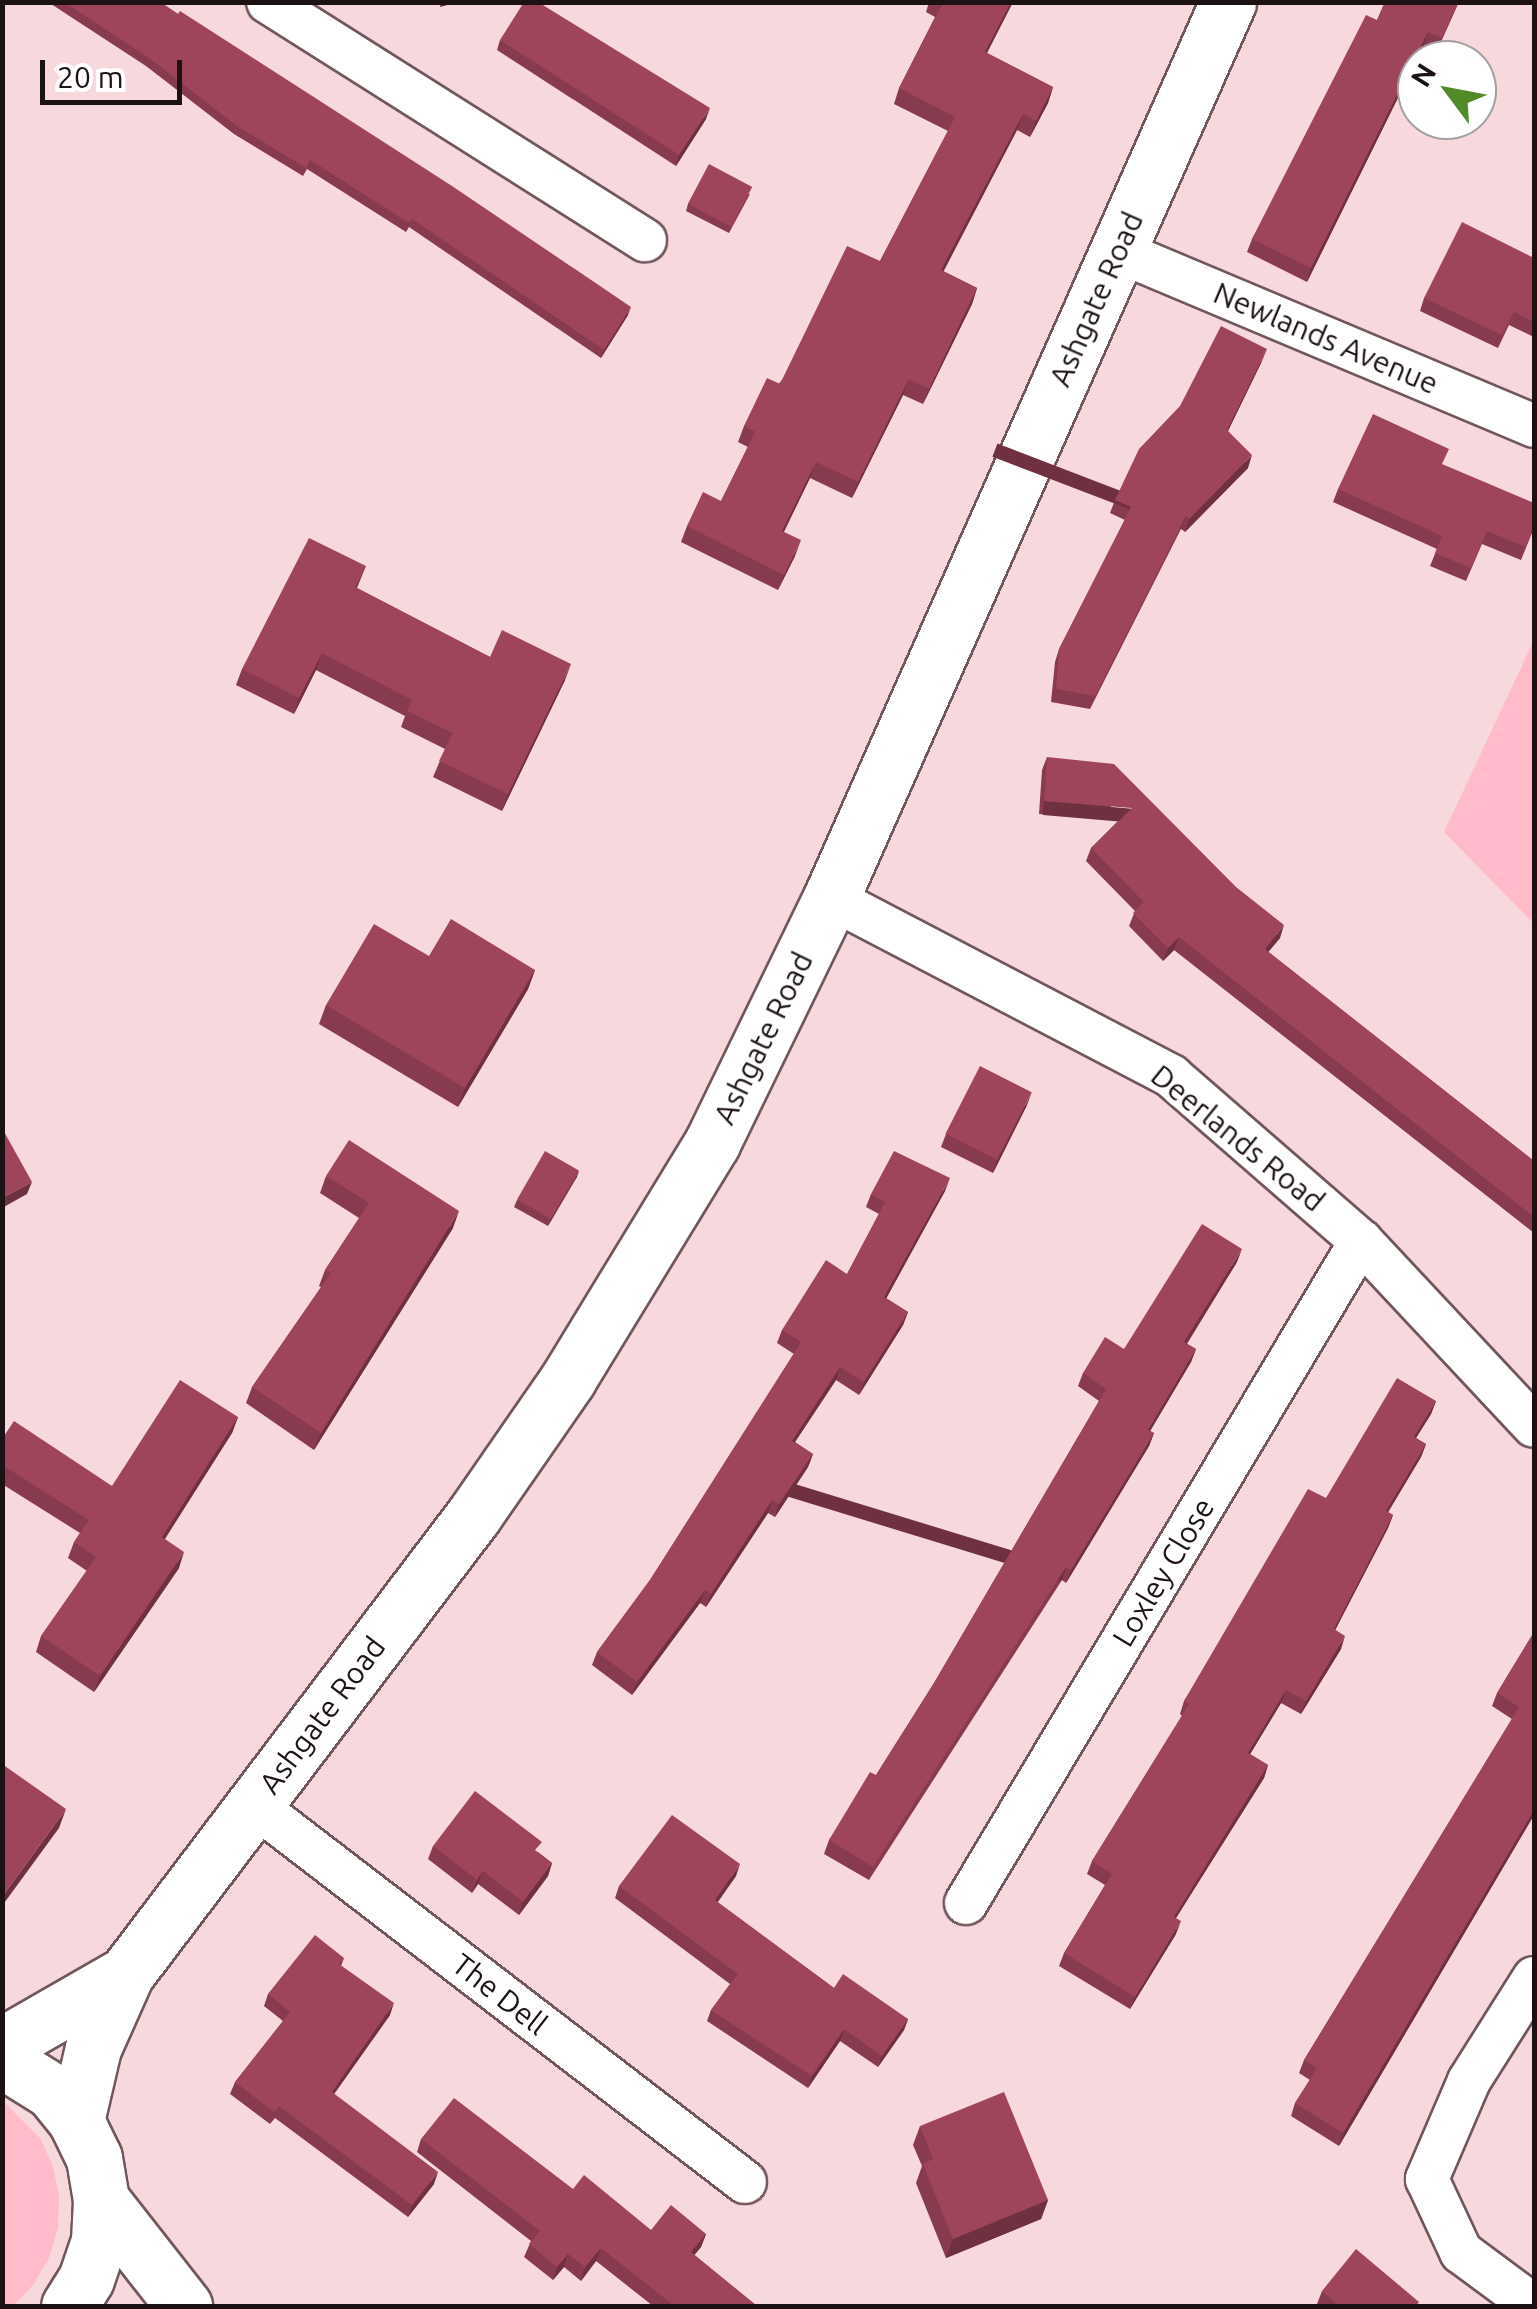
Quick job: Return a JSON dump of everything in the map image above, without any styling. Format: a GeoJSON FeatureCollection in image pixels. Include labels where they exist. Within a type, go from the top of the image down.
{"type":"FeatureCollection","features":[{"type":"Feature","properties":{"kind":"street","name":"Ashgate Road"},"geometry":{"type":"LineString","coordinates":[[76,2120],[93,2048],[126,1974],[474,1515],[568,1379],[712,1143],[831,898],[1228,2]]}},
{"type":"Feature","properties":{"kind":"street"},"geometry":{"type":"LineString","coordinates":[[280,6],[645,240]]}},
{"type":"Feature","properties":{"kind":"street","name":"Newlands Avenue"},"geometry":{"type":"LineString","coordinates":[[1118,250],[1534,426]]}},
{"type":"Feature","properties":{"kind":"street","name":"Deerlands Road"},"geometry":{"type":"LineString","coordinates":[[831,898],[1171,1076],[1361,1241],[1534,1426]]}},
{"type":"Feature","properties":{"kind":"street","name":"Loxley Close"},"geometry":{"type":"LineString","coordinates":[[966,1903],[1361,1241]]}},
{"type":"Feature","properties":{"kind":"street","name":"The Dell"},"geometry":{"type":"LineString","coordinates":[[254,1806],[745,2182]]}},
{"type":"Feature","properties":{"kind":"street","name":"Ashgate Road"},"geometry":{"type":"LineString","coordinates":[[2,2046],[126,1974]]}},
{"type":"Feature","properties":{"kind":"street"},"geometry":{"type":"LineString","coordinates":[[1534,1978],[1468,2081],[1427,2179],[1460,2252],[1534,2306]]}},
{"type":"Feature","properties":{"kind":"street"},"geometry":{"type":"LineString","coordinates":[[2,2060],[52,2092],[76,2120],[94,2158],[102,2200],[99,2241],[86,2279],[70,2306]]}},
{"type":"Feature","properties":{"kind":"street"},"geometry":{"type":"LineString","coordinates":[[102,2200],[184,2306]]}},
{"type":"Feature","properties":{"kind":"shaded area"},"geometry":{"type":"Polygon","coordinates":[[[1534,640],[1534,924],[1444,832],[1534,640]]]}},
{"type":"Feature","properties":{"kind":"shaded area"},"geometry":{"type":"Polygon","coordinates":[[[2,2100],[40,2138],[53,2166],[59,2196],[58,2228],[49,2258],[33,2285],[13,2306],[2,2306],[2,2100]]]}},
{"type":"Feature","properties":{"kind":"building"},"geometry":{"type":"Polygon","coordinates":[[[64,2],[160,2],[178,14],[180,11],[631,307],[604,350],[412,219],[409,223],[310,160],[306,168],[237,126],[149,58],[64,2]]]}},
{"type":"Feature","properties":{"kind":"building"},"geometry":{"type":"Polygon","coordinates":[[[524,2],[538,2],[710,108],[679,155],[500,40],[524,2]]]}},
{"type":"Feature","properties":{"kind":"building"},"geometry":{"type":"Polygon","coordinates":[[[1011,2],[985,52],[1053,87],[1036,121],[1023,114],[941,270],[977,288],[929,389],[909,379],[858,482],[816,462],[782,531],[801,540],[784,575],[687,526],[703,492],[721,501],[755,432],[744,426],[767,378],[780,384],[847,246],[880,261],[955,117],[899,88],[943,3],[1011,2]]]}},
{"type":"Feature","properties":{"kind":"building"},"geometry":{"type":"Polygon","coordinates":[[[1385,2],[1458,2],[1442,38],[1428,32],[1424,40],[1397,40],[1397,95],[1311,268],[1252,239],[1366,15],[1377,20],[1385,2]]]}},
{"type":"Feature","properties":{"kind":"building"},"geometry":{"type":"Polygon","coordinates":[[[709,164],[752,187],[731,227],[688,204],[709,164]]]}},
{"type":"Feature","properties":{"kind":"building"},"geometry":{"type":"Polygon","coordinates":[[[1462,222],[1534,258],[1534,322],[1514,312],[1502,335],[1424,298],[1462,222]]]}},
{"type":"Feature","properties":{"kind":"building"},"geometry":{"type":"Polygon","coordinates":[[[1221,326],[1267,349],[1227,430],[1252,455],[1189,519],[1186,516],[1095,696],[1056,689],[1059,649],[1131,507],[1115,500],[1139,449],[1180,406],[1221,326]]]}},
{"type":"Feature","properties":{"kind":"building"},"geometry":{"type":"Polygon","coordinates":[[[1373,414],[1449,449],[1442,464],[1534,503],[1534,527],[1526,547],[1487,531],[1471,568],[1435,553],[1442,536],[1338,489],[1373,414]]]}},
{"type":"Feature","properties":{"kind":"building"},"geometry":{"type":"Polygon","coordinates":[[[309,538],[366,566],[355,587],[490,657],[502,630],[571,664],[508,794],[439,761],[453,733],[407,711],[412,700],[322,653],[299,698],[242,669],[309,538]]]}},
{"type":"Feature","properties":{"kind":"building"},"geometry":{"type":"Polygon","coordinates":[[[1047,757],[1114,764],[1236,887],[1284,925],[1265,949],[1534,1161],[1534,1217],[1179,937],[1168,948],[1133,913],[1144,902],[1091,848],[1132,808],[1044,801],[1047,757]]]}},
{"type":"Feature","properties":{"kind":"building"},"geometry":{"type":"Polygon","coordinates":[[[451,919],[535,970],[465,1088],[326,1005],[374,924],[429,956],[451,919]]]}},
{"type":"Feature","properties":{"kind":"building"},"geometry":{"type":"Polygon","coordinates":[[[980,1066],[1032,1092],[997,1160],[945,1134],[980,1066]]]}},
{"type":"Feature","properties":{"kind":"building"},"geometry":{"type":"Polygon","coordinates":[[[2,1128],[32,1182],[2,1198],[2,1128]]]}},
{"type":"Feature","properties":{"kind":"building"},"geometry":{"type":"Polygon","coordinates":[[[349,1140],[459,1211],[321,1433],[252,1387],[331,1273],[325,1270],[369,1203],[326,1176],[349,1140]]]}},
{"type":"Feature","properties":{"kind":"building"},"geometry":{"type":"Polygon","coordinates":[[[545,1151],[579,1170],[551,1219],[517,1199],[545,1151]]]}},
{"type":"Feature","properties":{"kind":"building"},"geometry":{"type":"Polygon","coordinates":[[[894,1151],[950,1178],[884,1297],[908,1312],[864,1382],[840,1367],[792,1441],[813,1454],[779,1504],[772,1500],[711,1594],[705,1590],[637,1682],[597,1652],[650,1580],[801,1342],[782,1330],[826,1260],[847,1274],[885,1202],[871,1194],[894,1151]]]}},
{"type":"Feature","properties":{"kind":"building"},"geometry":{"type":"Polygon","coordinates":[[[1202,1224],[1242,1249],[1184,1342],[1196,1349],[1148,1430],[1154,1433],[1071,1570],[1066,1567],[873,1867],[829,1840],[870,1772],[876,1775],[934,1683],[1106,1389],[1083,1373],[1105,1337],[1124,1349],[1202,1224]]]}},
{"type":"Feature","properties":{"kind":"building"},"geometry":{"type":"Polygon","coordinates":[[[1397,1378],[1436,1401],[1414,1437],[1426,1444],[1386,1511],[1393,1515],[1334,1629],[1345,1636],[1306,1701],[1286,1690],[1248,1753],[1268,1765],[1174,1917],[1181,1921],[1135,1997],[1064,1953],[1112,1874],[1092,1861],[1189,1704],[1184,1701],[1308,1489],[1326,1498],[1397,1378]]]}},
{"type":"Feature","properties":{"kind":"building"},"geometry":{"type":"Polygon","coordinates":[[[180,1380],[238,1417],[162,1537],[184,1552],[100,1676],[41,1636],[96,1557],[74,1542],[89,1520],[2,1465],[2,1439],[14,1421],[112,1486],[180,1380]]]}},
{"type":"Feature","properties":{"kind":"building"},"geometry":{"type":"Polygon","coordinates":[[[1534,1632],[1534,1810],[1343,2133],[1295,2103],[1317,2068],[1304,2060],[1519,1707],[1497,1693],[1534,1632]]]}},
{"type":"Feature","properties":{"kind":"building"},"geometry":{"type":"Polygon","coordinates":[[[2,1764],[66,1809],[2,1897],[2,1764]]]}},
{"type":"Feature","properties":{"kind":"building"},"geometry":{"type":"Polygon","coordinates":[[[475,1791],[542,1842],[535,1850],[552,1863],[523,1902],[483,1871],[477,1880],[433,1846],[475,1791]]]}},
{"type":"Feature","properties":{"kind":"building"},"geometry":{"type":"Polygon","coordinates":[[[672,1815],[740,1864],[715,1900],[834,1988],[843,1974],[908,2019],[882,2056],[844,2029],[812,2076],[711,2010],[738,1974],[619,1886],[672,1815]]]}},
{"type":"Feature","properties":{"kind":"building"},"geometry":{"type":"Polygon","coordinates":[[[315,1935],[344,1958],[339,1964],[394,2003],[332,2092],[438,2172],[412,2205],[279,2106],[274,2112],[235,2082],[290,2012],[268,1994],[315,1935]]]}},
{"type":"Feature","properties":{"kind":"building"},"geometry":{"type":"Polygon","coordinates":[[[1004,2092],[1048,2200],[953,2239],[923,2164],[933,2159],[920,2126],[1004,2092]]]}},
{"type":"Feature","properties":{"kind":"building"},"geometry":{"type":"Polygon","coordinates":[[[454,2098],[573,2189],[584,2175],[651,2230],[671,2205],[706,2234],[691,2252],[757,2306],[674,2306],[601,2248],[585,2267],[568,2254],[557,2267],[529,2244],[540,2231],[421,2139],[454,2098]]]}},
{"type":"Feature","properties":{"kind":"building"},"geometry":{"type":"Polygon","coordinates":[[[1356,2249],[1419,2302],[1416,2306],[1339,2306],[1322,2291],[1356,2249]]]}}]}
